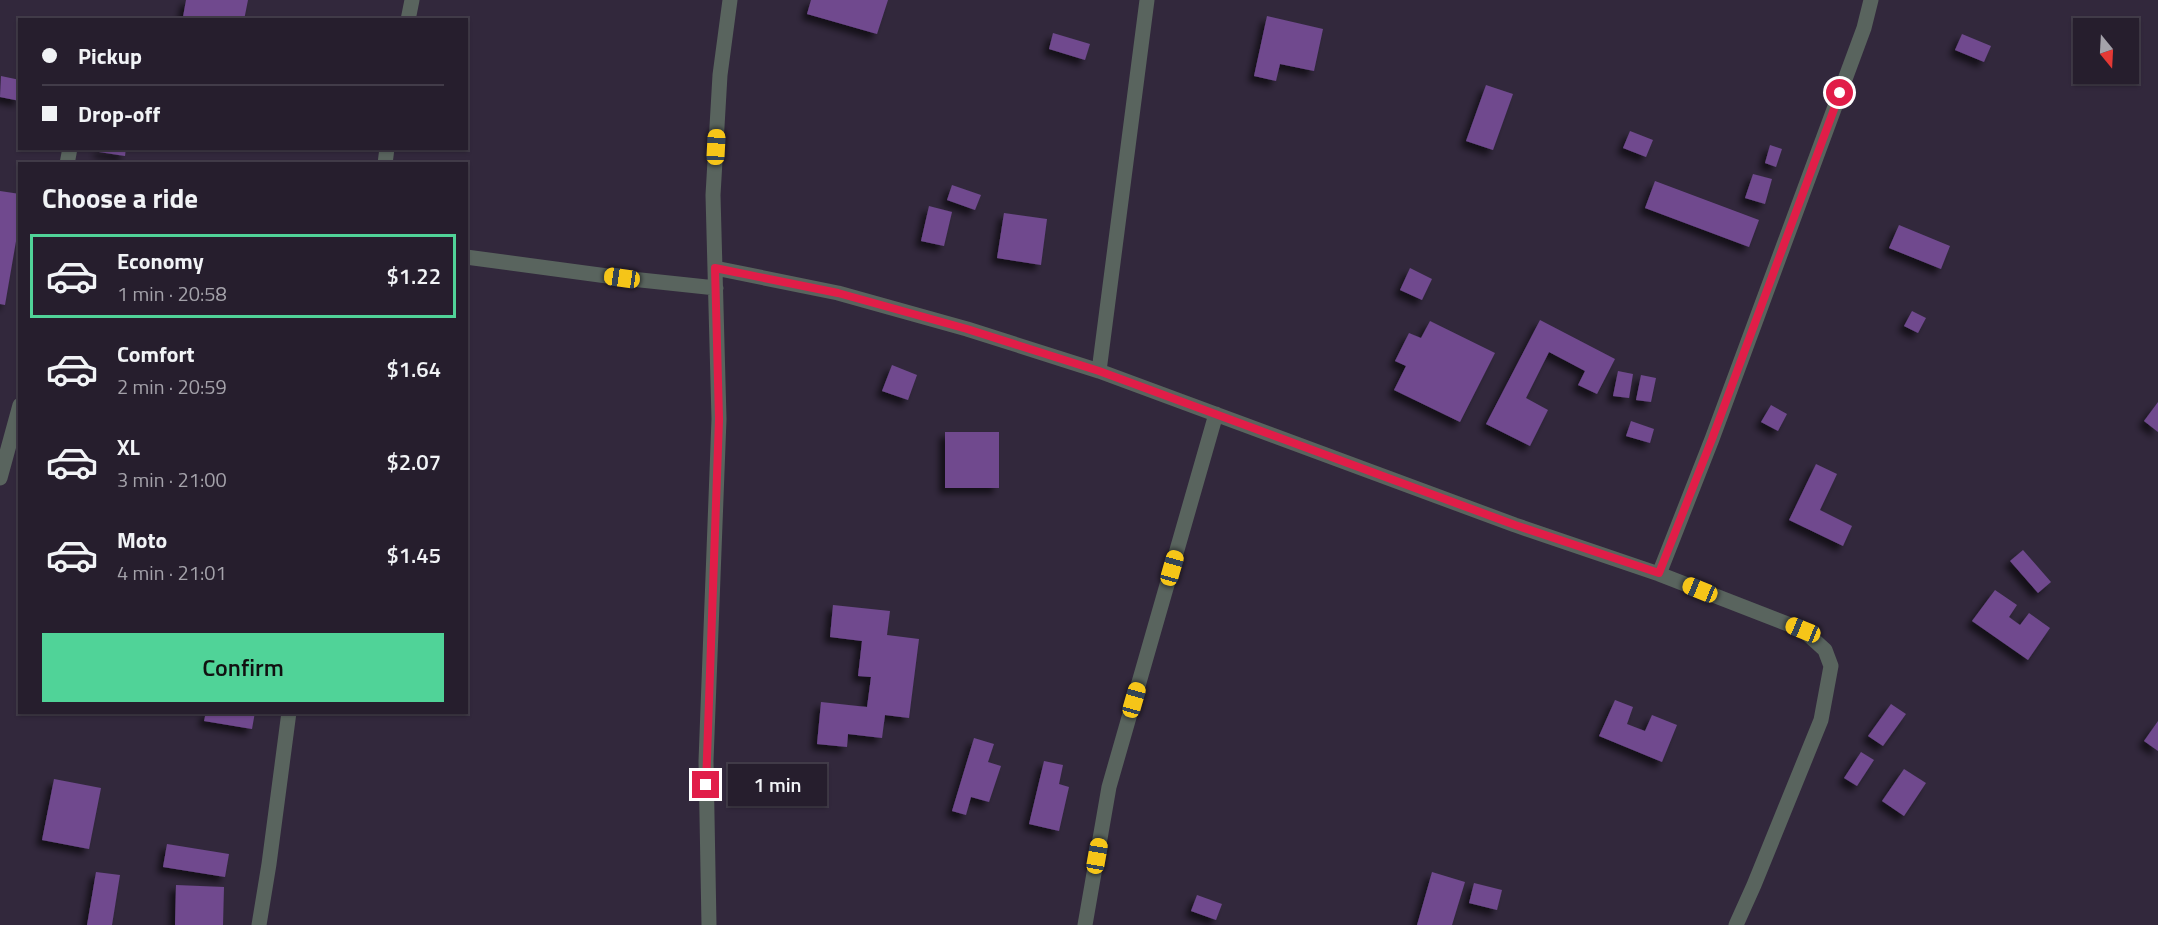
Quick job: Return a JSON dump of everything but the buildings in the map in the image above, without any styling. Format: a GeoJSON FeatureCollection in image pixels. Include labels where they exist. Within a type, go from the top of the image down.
{"type":"FeatureCollection","features":[{"type":"Feature","properties":{"kind":"street"},"geometry":{"type":"LineString","coordinates":[[408,18],[412,0]]}},
{"type":"Feature","properties":{"kind":"street"},"geometry":{"type":"LineString","coordinates":[[709,925],[706,761],[719,419],[713,195],[720,75],[730,0]]}},
{"type":"Feature","properties":{"kind":"street"},"geometry":{"type":"LineString","coordinates":[[1099,371],[1147,0]]}},
{"type":"Feature","properties":{"kind":"street"},"geometry":{"type":"LineString","coordinates":[[1659,573],[1712,439],[1864,28],[1871,0]]}},
{"type":"Feature","properties":{"kind":"street"},"geometry":{"type":"LineString","coordinates":[[468,257],[716,288]]}},
{"type":"Feature","properties":{"kind":"street"},"geometry":{"type":"LineString","coordinates":[[715,268],[838,293],[967,329],[1099,371],[1515,525],[1659,573],[1803,630],[1825,650],[1831,666],[1821,720],[1736,925]]}},
{"type":"Feature","properties":{"kind":"street"},"geometry":{"type":"LineString","coordinates":[[0,478],[18,412]]}},
{"type":"Feature","properties":{"kind":"street"},"geometry":{"type":"LineString","coordinates":[[1085,925],[1109,788],[1216,414]]}},
{"type":"Feature","properties":{"kind":"street"},"geometry":{"type":"LineString","coordinates":[[259,925],[289,714]]}},
{"type":"Feature","properties":{"kind":"route"},"geometry":{"type":"LineString","coordinates":[[706,785],[719,419],[715,268],[838,293],[967,329],[1099,371],[1515,525],[1659,573],[1712,439],[1840,93]]}}]}
